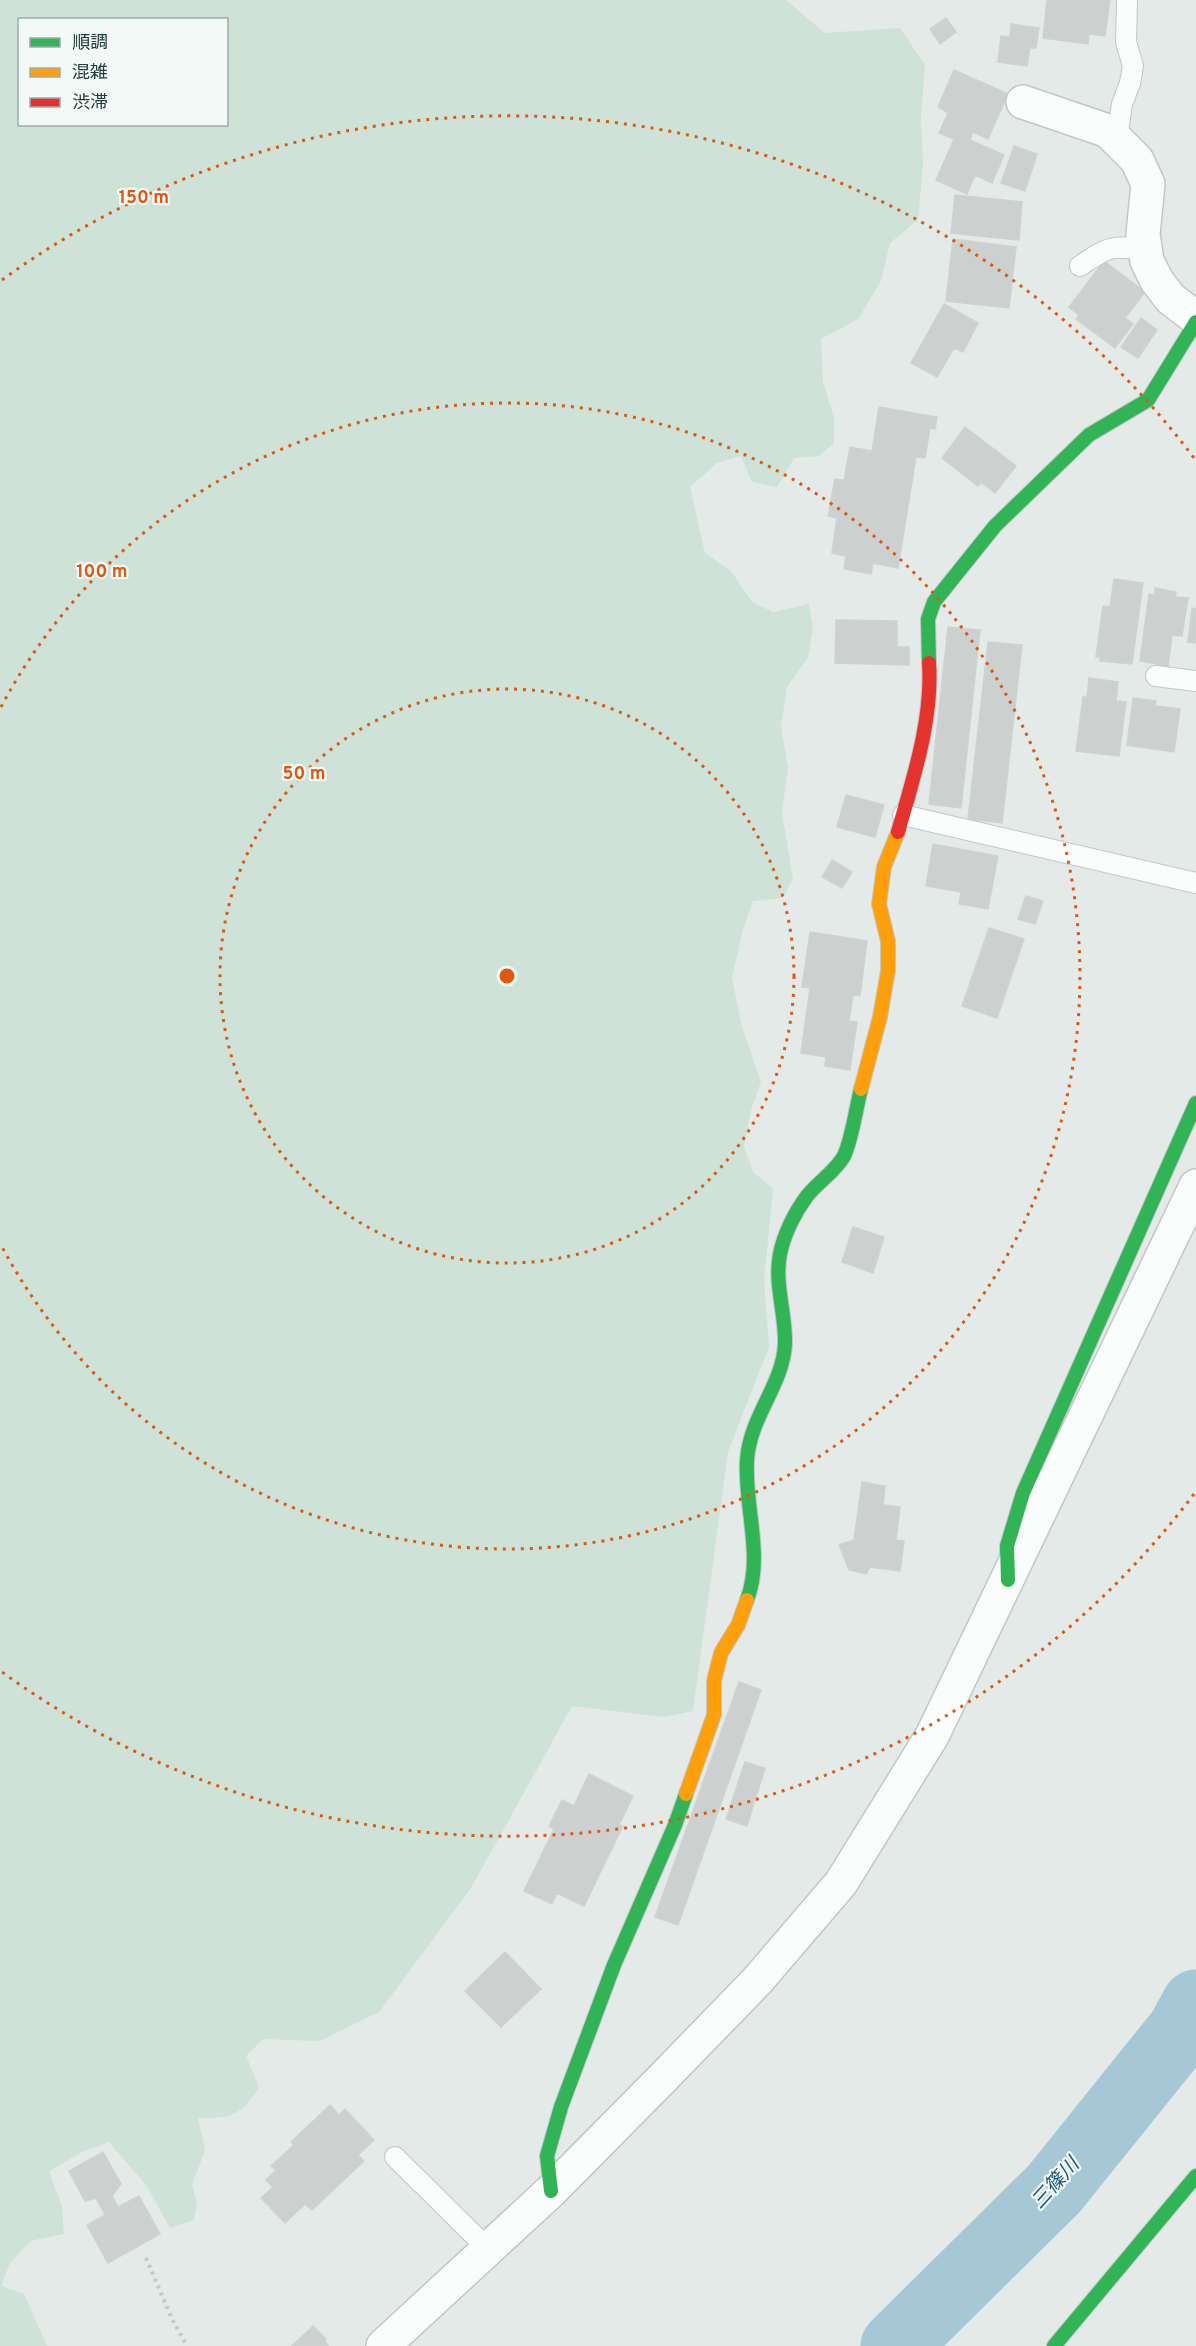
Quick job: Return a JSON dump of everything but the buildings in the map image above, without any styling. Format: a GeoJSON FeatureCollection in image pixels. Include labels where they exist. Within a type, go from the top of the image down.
{"type":"FeatureCollection","features":[{"type":"Feature","properties":{"kind":"street"},"geometry":{"type":"LineString","coordinates":[[551,2191],[548,2156],[561,2107],[614,1965],[675,1825],[714,1715],[714,1681],[721,1653],[738,1625],[751,1590],[755,1565],[754,1538],[748,1505],[747,1460],[752,1431],[779,1375],[785,1344],[778,1282],[780,1254],[788,1230],[807,1196],[835,1168],[844,1155],[880,1017],[888,971],[888,941],[879,904],[884,867],[895,843],[903,815],[928,706],[930,676],[928,619],[934,602],[995,526],[1089,435],[1148,400],[1196,320],[1171,299],[1157,281],[1147,261],[1143,234],[1148,184],[1137,160],[1108,131],[1023,102]]}},
{"type":"Feature","properties":{"kind":"street"},"geometry":{"type":"LineString","coordinates":[[1008,1580],[1007,1545],[1023,1493],[1196,1103]]}},
{"type":"Feature","properties":{"kind":"street"},"geometry":{"type":"LineString","coordinates":[[383,2346],[551,2191],[757,1981],[841,1883],[932,1736],[1196,1186]]}},
{"type":"Feature","properties":{"kind":"street"},"geometry":{"type":"LineString","coordinates":[[1054,2346],[1196,2176]]}},
{"type":"Feature","properties":{"kind":"lane"},"geometry":{"type":"LineString","coordinates":[[1117,139],[1122,104],[1130,83],[1132,66],[1126,42],[1127,0]]}},
{"type":"Feature","properties":{"kind":"lane"},"geometry":{"type":"LineString","coordinates":[[1080,266],[1104,249],[1120,246],[1146,250]]}},
{"type":"Feature","properties":{"kind":"lane"},"geometry":{"type":"LineString","coordinates":[[1156,676],[1196,681]]}},
{"type":"Feature","properties":{"kind":"lane"},"geometry":{"type":"LineString","coordinates":[[903,815],[1196,883]]}},
{"type":"Feature","properties":{"kind":"lane"},"geometry":{"type":"LineString","coordinates":[[395,2157],[487,2248]]}},
{"type":"Feature","properties":{"kind":"path"},"geometry":{"type":"LineString","coordinates":[[146,2258],[172,2319],[187,2346]]}},
{"type":"Feature","properties":{"kind":"green space"},"geometry":{"type":"Polygon","coordinates":[[[0,0],[786,0],[825,33],[900,28],[925,65],[921,118],[923,164],[918,220],[890,243],[881,281],[858,319],[821,339],[823,382],[834,418],[834,443],[819,456],[794,458],[777,487],[752,482],[741,456],[717,463],[690,487],[705,553],[731,571],[752,602],[773,612],[809,604],[813,628],[808,657],[787,687],[781,726],[788,768],[782,813],[793,879],[783,898],[753,901],[743,929],[732,978],[742,1027],[761,1082],[751,1110],[744,1147],[753,1172],[773,1189],[764,1281],[769,1347],[728,1452],[693,1711],[664,1717],[572,1706],[471,1888],[379,2012],[320,2041],[263,2039],[246,2056],[259,2087],[253,2097],[241,2110],[227,2116],[198,2118],[205,2150],[192,2185],[197,2203],[194,2220],[170,2228],[146,2185],[109,2142],[82,2152],[49,2171],[62,2207],[64,2234],[30,2241],[9,2265],[1,2286],[24,2294],[47,2346],[0,2346],[0,0]]]}},
{"type":"Feature","properties":{"kind":"waterway","name":"三篠川"},"geometry":{"type":"LineString","coordinates":[[895,2346],[1054,2189],[1181,2031],[1196,2004]]}},
{"type":"Feature","properties":{"kind":"traffic: fast"},"geometry":{"type":"LineString","coordinates":[[929,663],[928,619],[934,602],[995,526],[1089,435],[1148,400],[1196,322]]}},
{"type":"Feature","properties":{"kind":"traffic: fast"},"geometry":{"type":"LineString","coordinates":[[747,1600],[754,1566],[747,1478],[749,1444],[779,1373],[785,1344],[778,1276],[780,1254],[787,1231],[803,1202],[844,1156],[852,1132],[861,1089]]}},
{"type":"Feature","properties":{"kind":"traffic: fast"},"geometry":{"type":"LineString","coordinates":[[1008,1580],[1007,1546],[1023,1493],[1196,1103]]}},
{"type":"Feature","properties":{"kind":"traffic: fast"},"geometry":{"type":"LineString","coordinates":[[551,2191],[547,2156],[561,2107],[614,1965],[675,1825],[686,1794]]}},
{"type":"Feature","properties":{"kind":"traffic: fast"},"geometry":{"type":"LineString","coordinates":[[1054,2346],[1196,2176]]}},
{"type":"Feature","properties":{"kind":"traffic: slow"},"geometry":{"type":"LineString","coordinates":[[861,1089],[880,1017],[888,971],[888,941],[879,904],[884,867],[898,832]]}},
{"type":"Feature","properties":{"kind":"traffic: slow"},"geometry":{"type":"LineString","coordinates":[[686,1794],[714,1715],[714,1681],[721,1653],[738,1625],[747,1600]]}},
{"type":"Feature","properties":{"kind":"traffic: jam"},"geometry":{"type":"LineString","coordinates":[[898,832],[921,749],[928,706],[929,663]]}}]}
